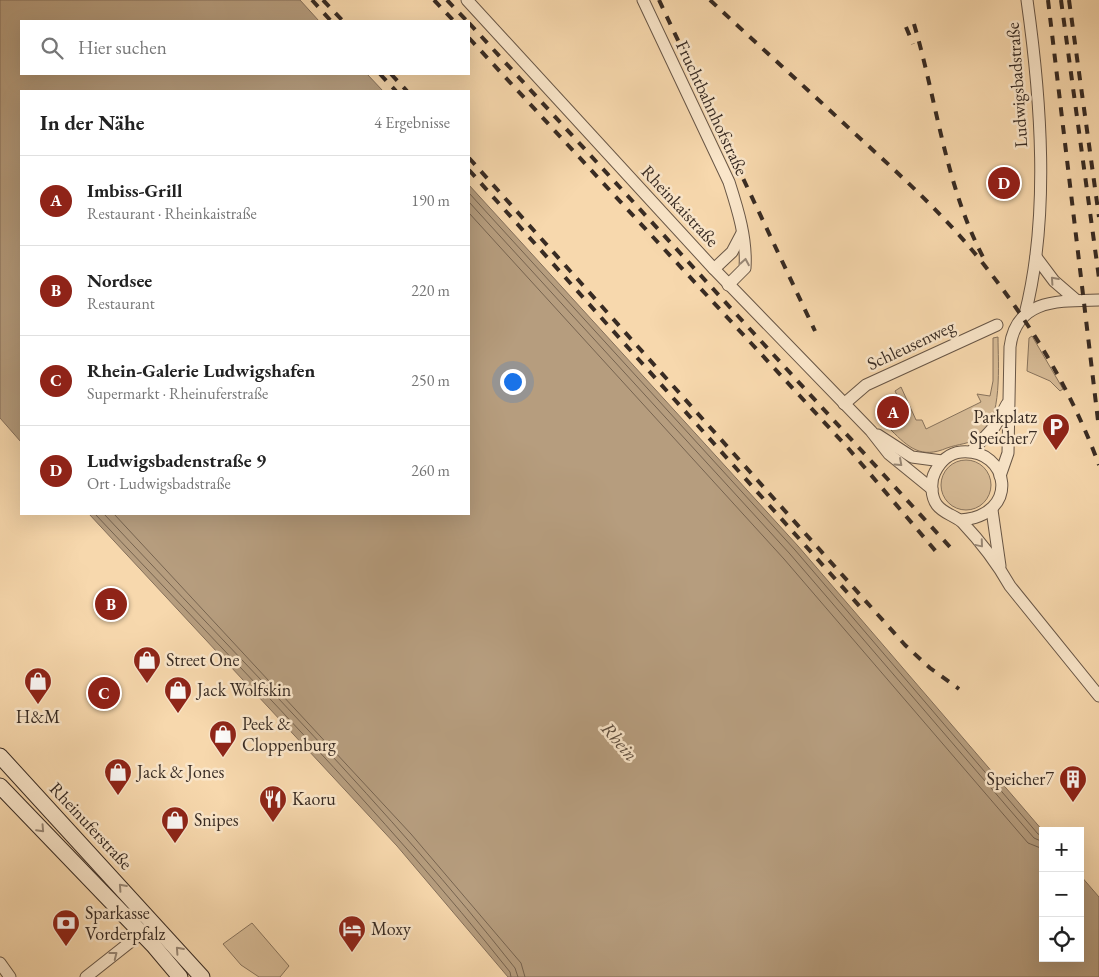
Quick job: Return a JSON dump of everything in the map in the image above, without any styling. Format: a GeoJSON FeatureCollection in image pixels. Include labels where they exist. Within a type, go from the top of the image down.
{"type":"FeatureCollection","features":[{"type":"Feature","properties":{"kind":"main road","name":"Rheinuferstraße"},"geometry":{"type":"LineString","coordinates":[[0,756],[155,923],[202,977]]}},
{"type":"Feature","properties":{"kind":"main road"},"geometry":{"type":"LineString","coordinates":[[0,786],[180,977]]}},
{"type":"Feature","properties":{"kind":"street","name":"Rheinkaistraße"},"geometry":{"type":"LineString","coordinates":[[467,0],[728,284],[871,431],[889,454],[932,489]]}},
{"type":"Feature","properties":{"kind":"street","name":"Fruchtbahnhofstraße"},"geometry":{"type":"LineString","coordinates":[[643,0],[728,182],[737,209],[746,248],[745,268],[728,284]]}},
{"type":"Feature","properties":{"kind":"street","name":"Ludwigsbadstraße"},"geometry":{"type":"LineString","coordinates":[[1025,314],[1032,291],[1036,257],[1040,179],[1039,120],[1034,53],[1027,0]]}},
{"type":"Feature","properties":{"kind":"street"},"geometry":{"type":"LineString","coordinates":[[714,269],[732,252],[742,233]]}},
{"type":"Feature","properties":{"kind":"street"},"geometry":{"type":"LineString","coordinates":[[1036,257],[1054,281],[1076,300]]}},
{"type":"Feature","properties":{"kind":"street"},"geometry":{"type":"LineString","coordinates":[[1000,476],[1008,453],[1007,403],[1012,335],[1016,324],[1025,314],[1051,302],[1099,300]]}},
{"type":"Feature","properties":{"kind":"street","name":"Schleusenweg"},"geometry":{"type":"LineString","coordinates":[[844,404],[866,385],[998,324]]}},
{"type":"Feature","properties":{"kind":"street"},"geometry":{"type":"LineString","coordinates":[[972,451],[995,426],[1007,403]]}},
{"type":"Feature","properties":{"kind":"street","name":"Rheinkaistraße"},"geometry":{"type":"LineString","coordinates":[[871,431],[912,456],[942,461]]}},
{"type":"Feature","properties":{"kind":"street"},"geometry":{"type":"LineString","coordinates":[[972,451],[984,455],[994,464],[1000,476],[1002,488],[999,500],[992,510],[977,519],[960,520],[946,514],[936,504],[932,489],[934,474],[942,461],[956,452],[972,451]]}},
{"type":"Feature","properties":{"kind":"street"},"geometry":{"type":"LineString","coordinates":[[992,510],[1000,568]]}},
{"type":"Feature","properties":{"kind":"street"},"geometry":{"type":"LineString","coordinates":[[960,520],[1000,568],[1010,586],[1099,696]]}},
{"type":"Feature","properties":{"kind":"street"},"geometry":{"type":"LineString","coordinates":[[86,977],[155,923]]}},
{"type":"Feature","properties":{"kind":"street"},"geometry":{"type":"LineString","coordinates":[[0,963],[10,977]]}},
{"type":"Feature","properties":{"kind":"shaded area"},"geometry":{"type":"Polygon","coordinates":[[[1032,336],[1063,389],[1060,391],[1050,381],[1027,371],[1029,338],[1032,336]]]}},
{"type":"Feature","properties":{"kind":"shaded area"},"geometry":{"type":"Polygon","coordinates":[[[998,337],[998,390],[996,405],[993,418],[980,437],[968,443],[938,451],[923,452],[910,447],[891,430],[901,419],[902,405],[895,391],[901,387],[916,420],[922,420],[926,429],[981,402],[977,394],[990,396],[993,381],[993,338],[998,337]]]}},
{"type":"Feature","properties":{"kind":"shaded area"},"geometry":{"type":"Polygon","coordinates":[[[966,460],[980,464],[987,471],[991,485],[987,499],[980,506],[966,510],[952,506],[945,499],[941,485],[945,471],[952,464],[966,460]]]}},
{"type":"Feature","properties":{"kind":"shaded area"},"geometry":{"type":"Polygon","coordinates":[[[252,923],[289,966],[280,977],[259,977],[241,965],[223,944],[252,923]]]}},
{"type":"Feature","properties":{"kind":"water"},"geometry":{"type":"Polygon","coordinates":[[[0,0],[300,0],[318,20],[20,20],[20,75],[368,75],[382,90],[20,90],[20,441],[0,418],[0,0]]]}},
{"type":"Feature","properties":{"kind":"water","name":"Rhein"},"geometry":{"type":"Polygon","coordinates":[[[470,186],[798,546],[1040,827],[1039,962],[1084,962],[1084,880],[1099,897],[1099,977],[508,977],[397,846],[90,515],[470,515],[470,186]]]}},
{"type":"Feature","properties":{"kind":"railway"},"geometry":{"type":"LineString","coordinates":[[312,0],[330,20]]}},
{"type":"Feature","properties":{"kind":"railway"},"geometry":{"type":"LineString","coordinates":[[323,0],[342,20]]}},
{"type":"Feature","properties":{"kind":"railway"},"geometry":{"type":"LineString","coordinates":[[434,0],[453,20]]}},
{"type":"Feature","properties":{"kind":"railway"},"geometry":{"type":"LineString","coordinates":[[447,0],[466,20]]}},
{"type":"Feature","properties":{"kind":"railway"},"geometry":{"type":"LineString","coordinates":[[659,0],[815,331]]}},
{"type":"Feature","properties":{"kind":"railway"},"geometry":{"type":"LineString","coordinates":[[710,0],[904,179],[938,212],[970,248],[1003,289],[1050,361],[1077,412],[1099,465]]}},
{"type":"Feature","properties":{"kind":"railway"},"geometry":{"type":"LineString","coordinates":[[1048,0],[1099,429]]}},
{"type":"Feature","properties":{"kind":"railway"},"geometry":{"type":"LineString","coordinates":[[1061,0],[1099,278]]}},
{"type":"Feature","properties":{"kind":"railway"},"geometry":{"type":"LineString","coordinates":[[1069,0],[1099,217]]}},
{"type":"Feature","properties":{"kind":"railway"},"geometry":{"type":"LineString","coordinates":[[470,24],[950,547]]}},
{"type":"Feature","properties":{"kind":"railway"},"geometry":{"type":"LineString","coordinates":[[914,24],[959,201],[983,257]]}},
{"type":"Feature","properties":{"kind":"railway"},"geometry":{"type":"LineString","coordinates":[[906,27],[913,44]]}},
{"type":"Feature","properties":{"kind":"railway"},"geometry":{"type":"LineString","coordinates":[[470,39],[848,448],[939,555]]}},
{"type":"Feature","properties":{"kind":"railway"},"geometry":{"type":"LineString","coordinates":[[381,75],[395,90]]}},
{"type":"Feature","properties":{"kind":"railway"},"geometry":{"type":"LineString","coordinates":[[392,75],[406,90]]}},
{"type":"Feature","properties":{"kind":"railway"},"geometry":{"type":"LineString","coordinates":[[470,159],[905,645],[930,668],[959,689]]}},
{"type":"Feature","properties":{"kind":"railway"},"geometry":{"type":"LineString","coordinates":[[470,171],[863,610]]}},
{"type":"Feature","properties":{"kind":"place","name":"Ludwigsbadenstraße 9"},"geometry":{"type":"Point","coordinates":[1004,183]}},
{"type":"Feature","properties":{"kind":"place","name":"Imbiss-Grill"},"geometry":{"type":"Point","coordinates":[893,412]}},
{"type":"Feature","properties":{"kind":"place","name":"Parkplatz Speicher7"},"geometry":{"type":"Point","coordinates":[1056,451]}},
{"type":"Feature","properties":{"kind":"place","name":"Nordsee"},"geometry":{"type":"Point","coordinates":[111,604]}},
{"type":"Feature","properties":{"kind":"place","name":"Street One"},"geometry":{"type":"Point","coordinates":[147,684]}},
{"type":"Feature","properties":{"kind":"place","name":"Rhein-Galerie Ludwigshafen"},"geometry":{"type":"Point","coordinates":[104,693]}},
{"type":"Feature","properties":{"kind":"place","name":"H&M"},"geometry":{"type":"Point","coordinates":[38,705]}},
{"type":"Feature","properties":{"kind":"place","name":"Jack Wolfskin"},"geometry":{"type":"Point","coordinates":[178,714]}},
{"type":"Feature","properties":{"kind":"place","name":"Peek & Cloppenburg"},"geometry":{"type":"Point","coordinates":[223,758]}},
{"type":"Feature","properties":{"kind":"place","name":"Jack & Jones"},"geometry":{"type":"Point","coordinates":[118,796]}},
{"type":"Feature","properties":{"kind":"place","name":"Speicher7"},"geometry":{"type":"Point","coordinates":[1073,803]}},
{"type":"Feature","properties":{"kind":"place","name":"Kaoru"},"geometry":{"type":"Point","coordinates":[273,823]}},
{"type":"Feature","properties":{"kind":"place","name":"Snipes"},"geometry":{"type":"Point","coordinates":[175,844]}},
{"type":"Feature","properties":{"kind":"place","name":"Sparkasse Vorderpfalz"},"geometry":{"type":"Point","coordinates":[66,947]}},
{"type":"Feature","properties":{"kind":"place","name":"Moxy"},"geometry":{"type":"Point","coordinates":[352,953]}}]}
